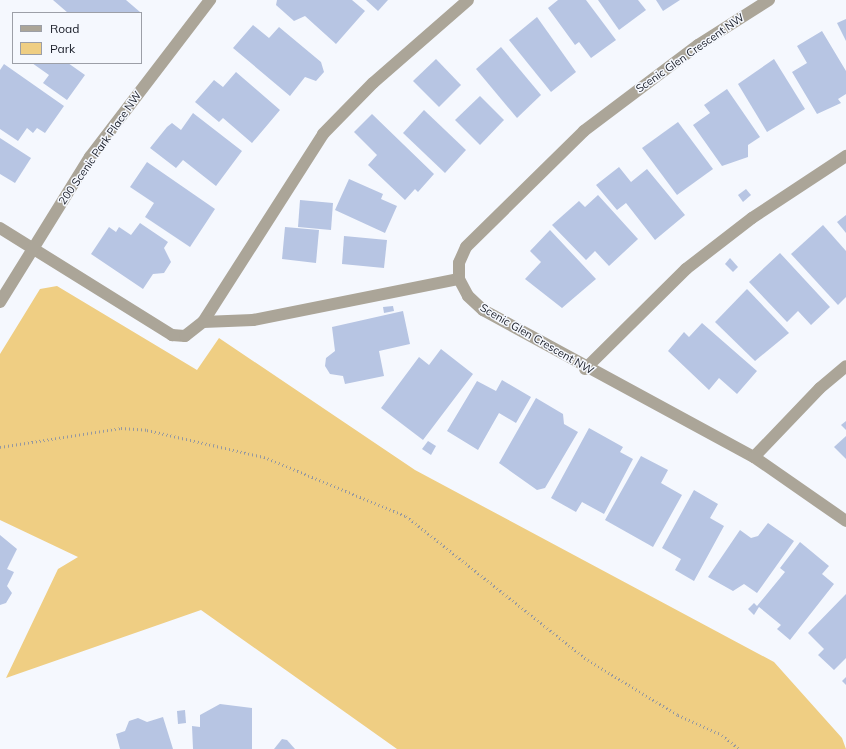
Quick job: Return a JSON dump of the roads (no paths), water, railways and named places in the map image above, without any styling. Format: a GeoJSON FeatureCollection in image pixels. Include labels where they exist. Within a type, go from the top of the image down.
{"type":"FeatureCollection","features":[{"type":"Feature","properties":{"kind":"street","name":"200 Scenic Park Place NW"},"geometry":{"type":"LineString","coordinates":[[0,302],[32,247],[90,157],[210,0]]}},
{"type":"Feature","properties":{"kind":"street"},"geometry":{"type":"LineString","coordinates":[[0,228],[172,335],[185,336],[203,322],[323,134],[373,83],[468,0]]}},
{"type":"Feature","properties":{"kind":"street","name":"Scenic Glen Crescent NW"},"geometry":{"type":"LineString","coordinates":[[769,0],[698,45],[584,131],[466,247],[459,263],[459,279],[468,296],[483,310],[586,368],[754,457],[846,521]]}},
{"type":"Feature","properties":{"kind":"street"},"geometry":{"type":"LineString","coordinates":[[586,368],[686,269],[752,218],[846,156]]}},
{"type":"Feature","properties":{"kind":"street"},"geometry":{"type":"LineString","coordinates":[[203,322],[253,320],[459,279]]}},
{"type":"Feature","properties":{"kind":"street"},"geometry":{"type":"LineString","coordinates":[[754,457],[820,388],[846,366]]}}]}
